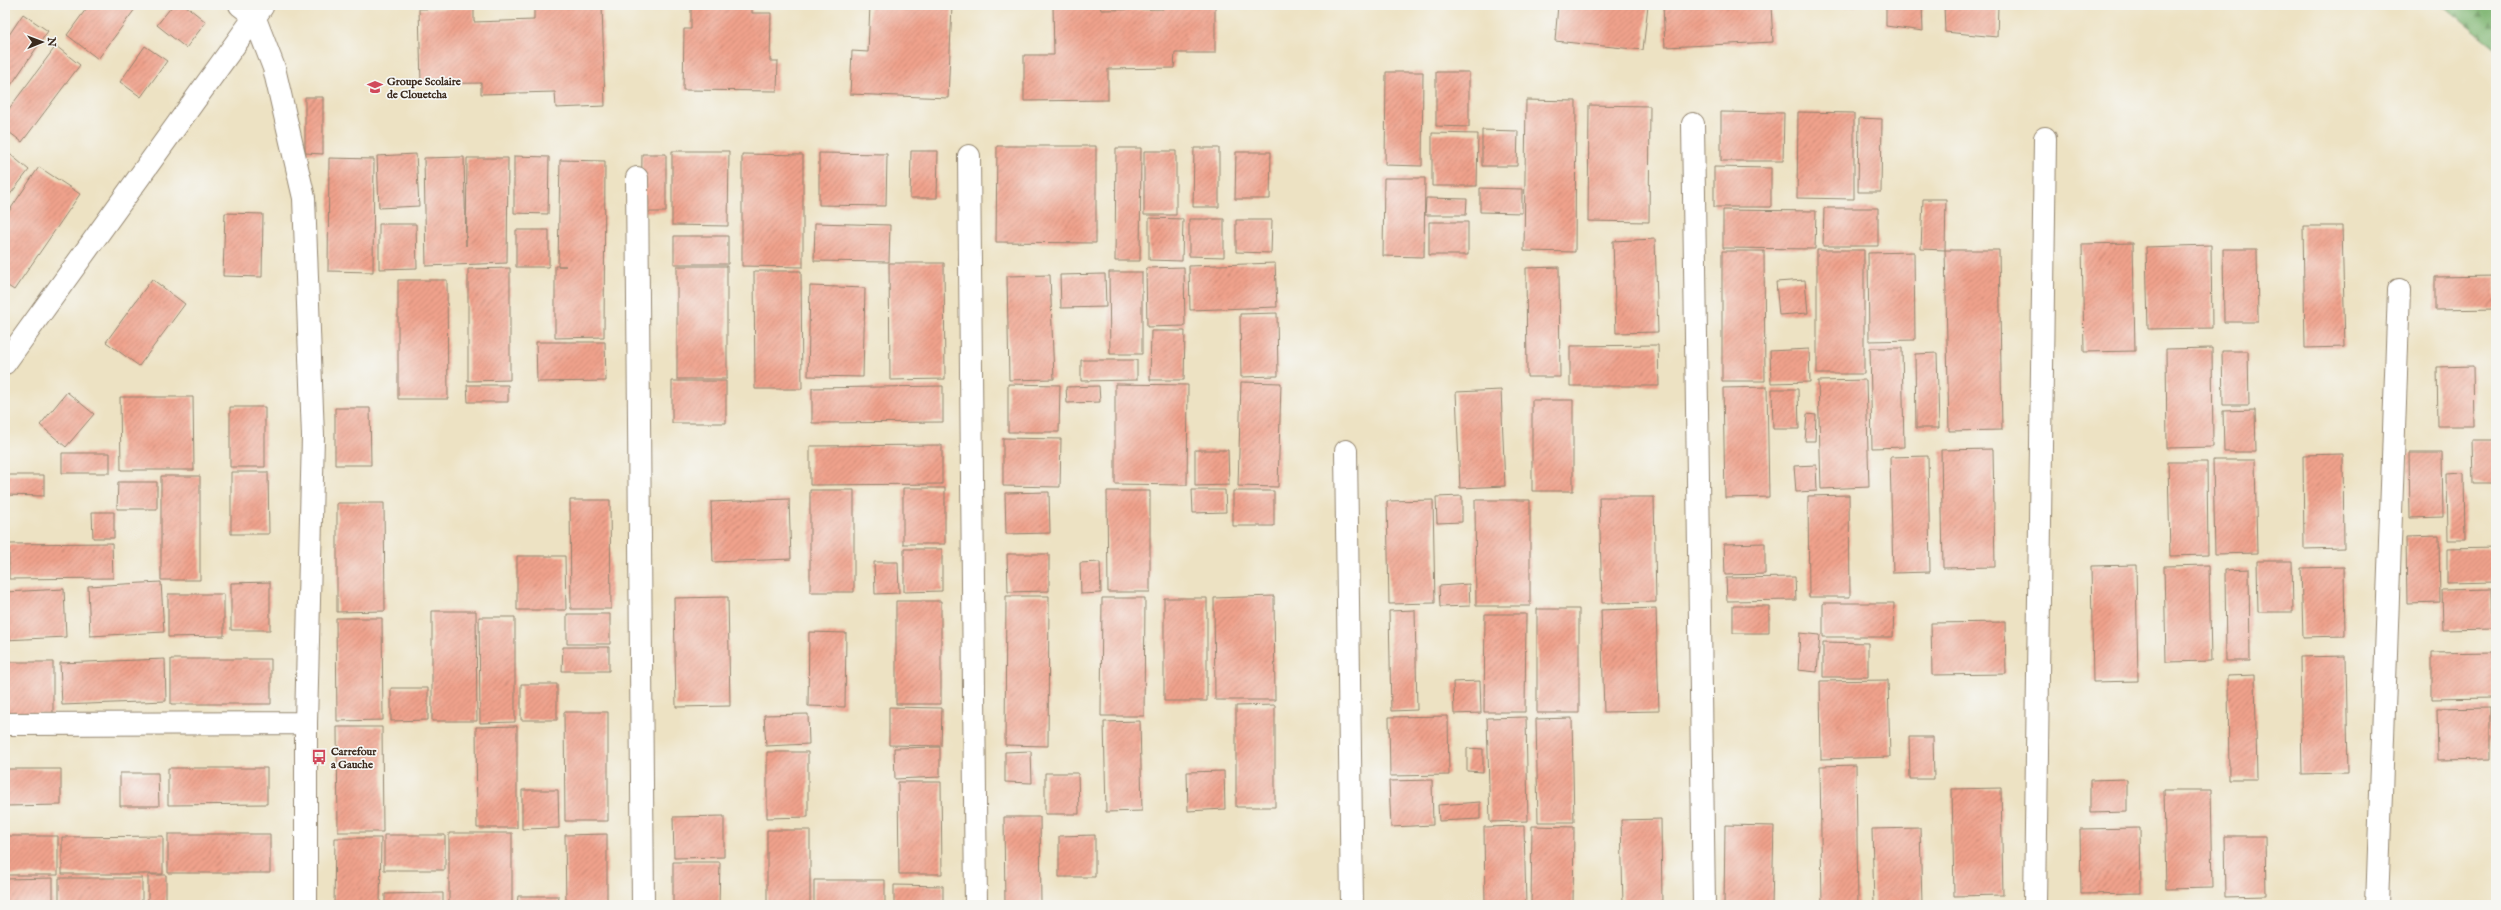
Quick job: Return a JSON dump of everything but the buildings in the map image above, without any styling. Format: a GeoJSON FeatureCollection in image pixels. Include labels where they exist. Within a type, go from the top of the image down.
{"type":"FeatureCollection","features":[{"type":"Feature","properties":{"kind":"street"},"geometry":{"type":"LineString","coordinates":[[5,363],[253,9]]}},
{"type":"Feature","properties":{"kind":"street"},"geometry":{"type":"LineString","coordinates":[[253,9],[274,68],[304,198],[313,436],[306,723],[306,905]]}},
{"type":"Feature","properties":{"kind":"street"},"geometry":{"type":"LineString","coordinates":[[1693,124],[1704,905]]}},
{"type":"Feature","properties":{"kind":"street"},"geometry":{"type":"LineString","coordinates":[[2035,905],[2045,138]]}},
{"type":"Feature","properties":{"kind":"street"},"geometry":{"type":"LineString","coordinates":[[969,156],[976,905]]}},
{"type":"Feature","properties":{"kind":"street"},"geometry":{"type":"LineString","coordinates":[[637,178],[643,905]]}},
{"type":"Feature","properties":{"kind":"street"},"geometry":{"type":"LineString","coordinates":[[2376,905],[2399,290]]}},
{"type":"Feature","properties":{"kind":"street"},"geometry":{"type":"LineString","coordinates":[[1346,451],[1352,905]]}},
{"type":"Feature","properties":{"kind":"street"},"geometry":{"type":"LineString","coordinates":[[5,724],[306,723]]}},
{"type":"Feature","properties":{"kind":"green space"},"geometry":{"type":"Polygon","coordinates":[[[2443,5],[2496,5],[2496,48],[2443,5]]]}},
{"type":"Feature","properties":{"kind":"place","name":"Groupe Scolaire de Clouetcha"},"geometry":{"type":"Point","coordinates":[375,87]}},
{"type":"Feature","properties":{"kind":"place","name":"Carrefour a Gauche"},"geometry":{"type":"Point","coordinates":[319,757]}}]}
